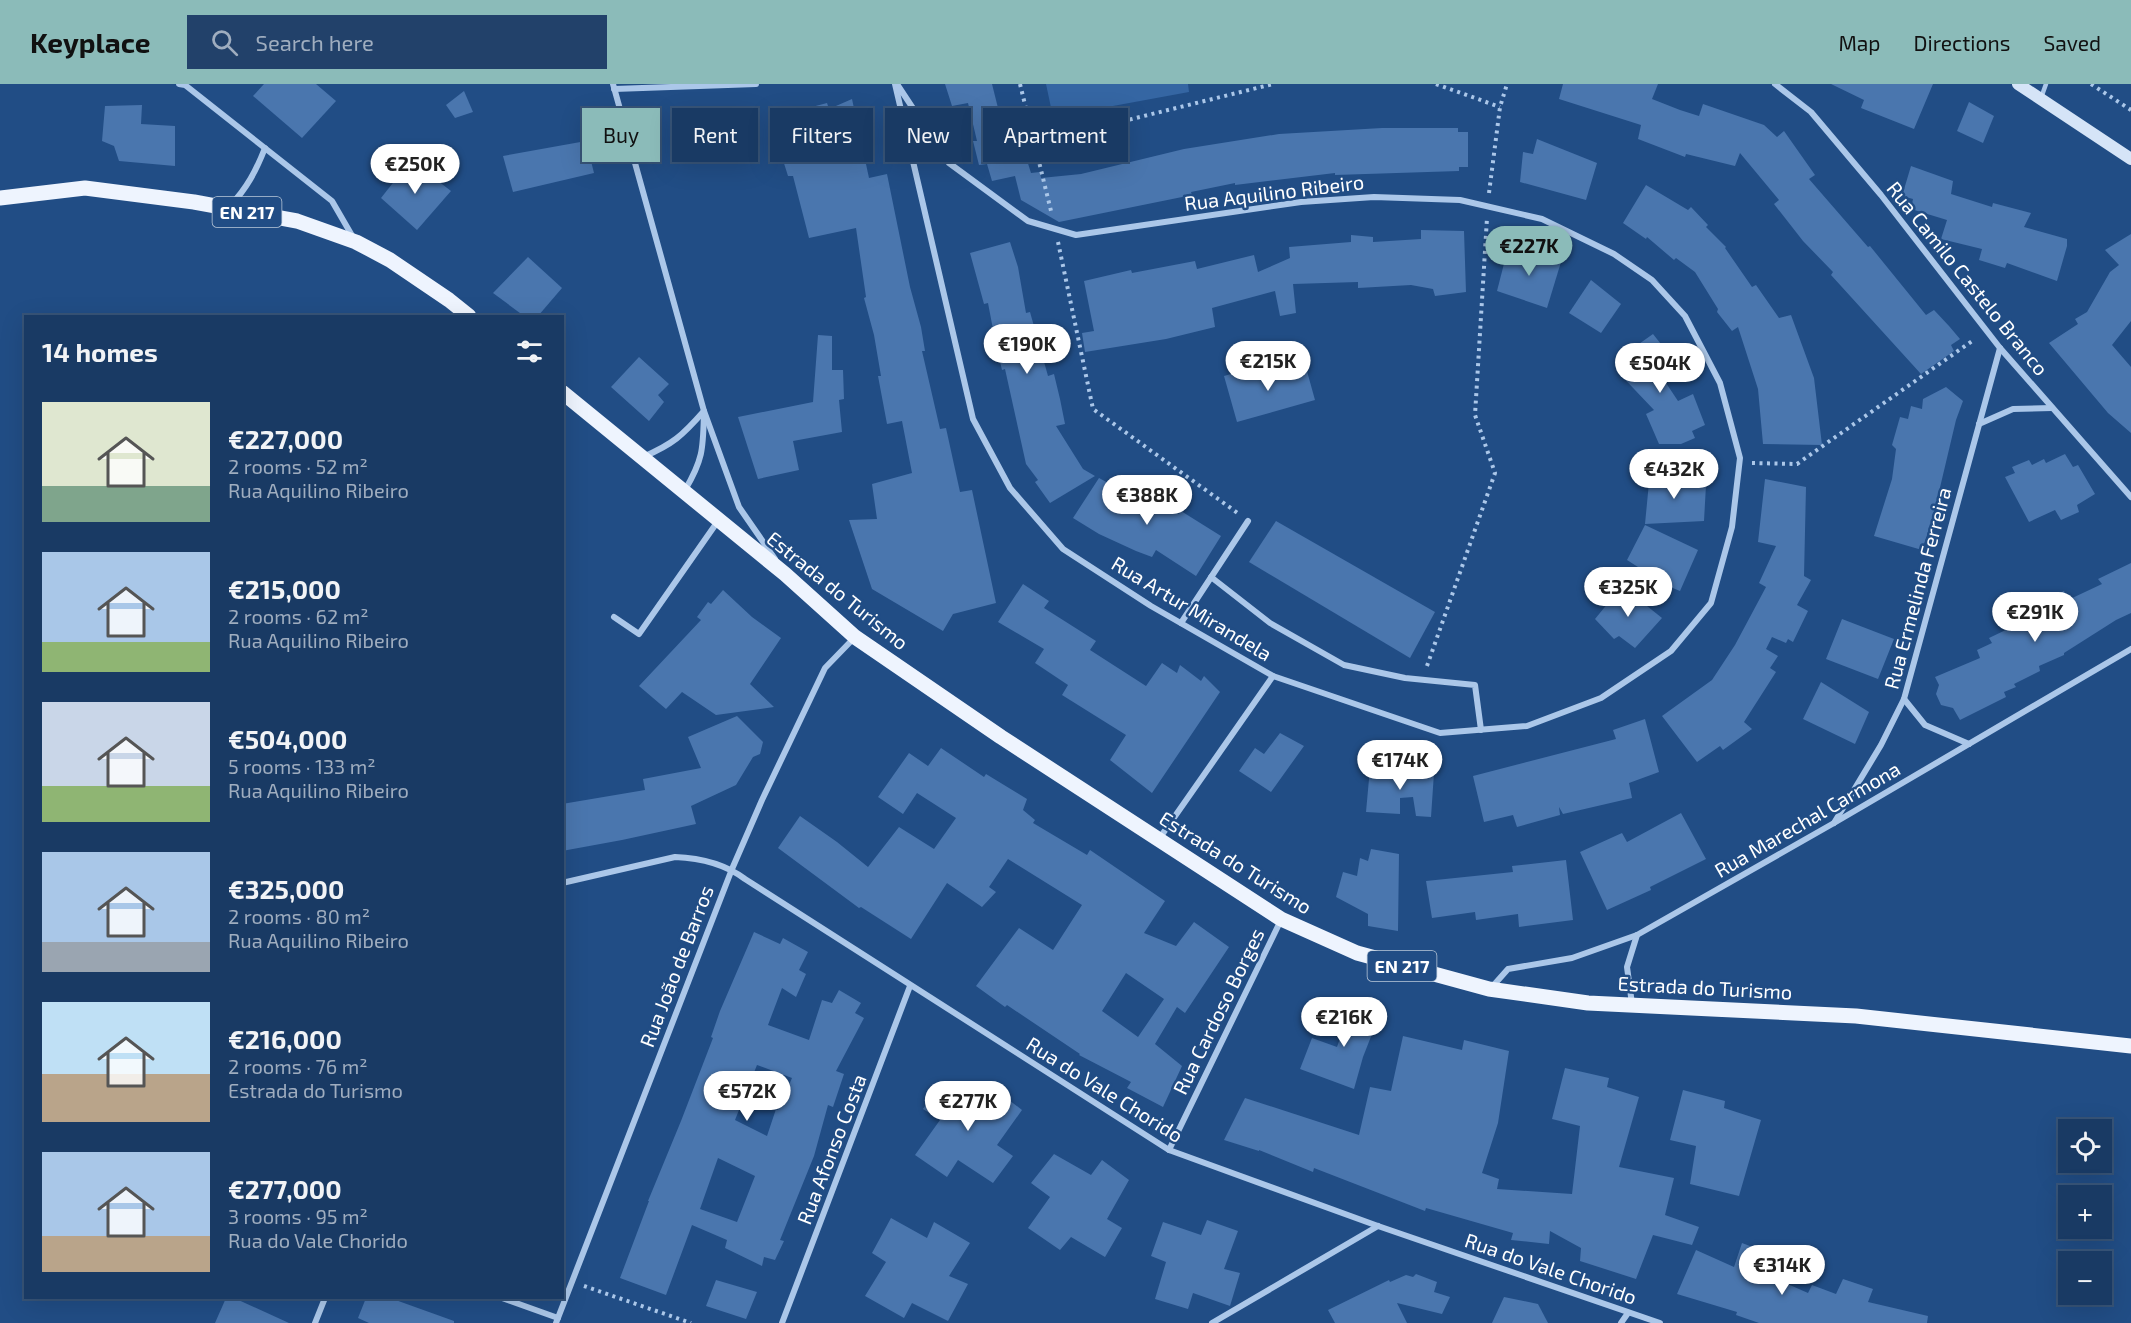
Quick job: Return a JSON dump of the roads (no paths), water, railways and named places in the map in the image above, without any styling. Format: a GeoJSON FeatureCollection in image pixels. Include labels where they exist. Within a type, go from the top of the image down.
{"type":"FeatureCollection","features":[{"type":"Feature","properties":{"kind":"main road","name":"EN 217"},"geometry":{"type":"LineString","coordinates":[[0,198],[86,188],[228,208],[297,221],[356,242],[390,260],[468,315]]}},
{"type":"Feature","properties":{"kind":"main road","name":"Estrada do Turismo"},"geometry":{"type":"LineString","coordinates":[[564,394],[785,574],[855,637],[1001,737],[1281,919],[1357,953],[1490,989],[1588,1002],[1856,1016],[2131,1046]]}},
{"type":"Feature","properties":{"kind":"street"},"geometry":{"type":"LineString","coordinates":[[179,84],[185,85],[332,201],[356,242]]}},
{"type":"Feature","properties":{"kind":"street"},"geometry":{"type":"LineString","coordinates":[[756,84],[613,86],[704,411],[739,507],[785,574]]}},
{"type":"Feature","properties":{"kind":"street","name":"Rua Aquilino Ribeiro"},"geometry":{"type":"LineString","coordinates":[[896,84],[949,163],[1028,221],[1055,230],[1076,235],[1301,202],[1374,197],[1460,200],[1542,219],[1614,254],[1652,280],[1685,316],[1720,383],[1740,458],[1732,527],[1712,603],[1671,651],[1601,698],[1527,726],[1440,733],[1273,676]]}},
{"type":"Feature","properties":{"kind":"street","name":"Rua Artur Mirandela"},"geometry":{"type":"LineString","coordinates":[[896,84],[973,419],[1010,488],[1063,549],[1181,623],[1273,676]]}},
{"type":"Feature","properties":{"kind":"street","name":"Rua Camilo Castelo Branco"},"geometry":{"type":"LineString","coordinates":[[1775,84],[1811,112],[1881,195],[2000,348],[2131,497]]}},
{"type":"Feature","properties":{"kind":"street"},"geometry":{"type":"LineString","coordinates":[[2018,84],[2131,159]]}},
{"type":"Feature","properties":{"kind":"street"},"geometry":{"type":"LineString","coordinates":[[228,208],[244,192],[265,148]]}},
{"type":"Feature","properties":{"kind":"street","name":"Rua Ermelinda Ferreira"},"geometry":{"type":"LineString","coordinates":[[1834,823],[1881,745],[1905,699],[2000,348]]}},
{"type":"Feature","properties":{"kind":"street"},"geometry":{"type":"LineString","coordinates":[[1979,424],[2013,409],[2052,408]]}},
{"type":"Feature","properties":{"kind":"street"},"geometry":{"type":"LineString","coordinates":[[642,457],[663,448],[684,434],[704,411]]}},
{"type":"Feature","properties":{"kind":"street"},"geometry":{"type":"LineString","coordinates":[[684,490],[703,452],[704,411]]}},
{"type":"Feature","properties":{"kind":"street"},"geometry":{"type":"LineString","coordinates":[[614,617],[639,634],[718,520]]}},
{"type":"Feature","properties":{"kind":"street"},"geometry":{"type":"LineString","coordinates":[[1181,623],[1248,521]]}},
{"type":"Feature","properties":{"kind":"street"},"geometry":{"type":"LineString","coordinates":[[1211,577],[1270,622],[1344,665],[1422,680],[1475,686],[1481,730]]}},
{"type":"Feature","properties":{"kind":"street","name":"Rua João de Barros"},"geometry":{"type":"LineString","coordinates":[[557,1321],[732,868],[825,668],[855,637]]}},
{"type":"Feature","properties":{"kind":"street","name":"Rua Marechal Carmona"},"geometry":{"type":"LineString","coordinates":[[1490,989],[1508,969],[1572,958],[1636,935],[1834,823],[2131,649]]}},
{"type":"Feature","properties":{"kind":"street"},"geometry":{"type":"LineString","coordinates":[[1160,840],[1273,676]]}},
{"type":"Feature","properties":{"kind":"street"},"geometry":{"type":"LineString","coordinates":[[1905,699],[1925,724],[1969,744]]}},
{"type":"Feature","properties":{"kind":"street","name":"Rua do Vale Chorido"},"geometry":{"type":"LineString","coordinates":[[564,883],[675,857],[692,858],[732,868],[910,986],[1169,1150],[1378,1226],[1660,1323]]}},
{"type":"Feature","properties":{"kind":"street","name":"Rua Cardoso Borges"},"geometry":{"type":"LineString","coordinates":[[1169,1150],[1281,919]]}},
{"type":"Feature","properties":{"kind":"street"},"geometry":{"type":"LineString","coordinates":[[1632,1004],[1627,967],[1636,935]]}},
{"type":"Feature","properties":{"kind":"street","name":"Rua Afonso Costa"},"geometry":{"type":"LineString","coordinates":[[782,1323],[910,986]]}},
{"type":"Feature","properties":{"kind":"street"},"geometry":{"type":"LineString","coordinates":[[1212,1323],[1378,1226]]}},
{"type":"Feature","properties":{"kind":"street"},"geometry":{"type":"LineString","coordinates":[[315,1323],[324,1299]]}},
{"type":"Feature","properties":{"kind":"street"},"geometry":{"type":"LineString","coordinates":[[504,1299],[557,1321]]}},
{"type":"Feature","properties":{"kind":"street"},"geometry":{"type":"LineString","coordinates":[[1621,1323],[1628,1312]]}},
{"type":"Feature","properties":{"kind":"lane"},"geometry":{"type":"LineString","coordinates":[[2040,99],[2046,84]]}}]}
